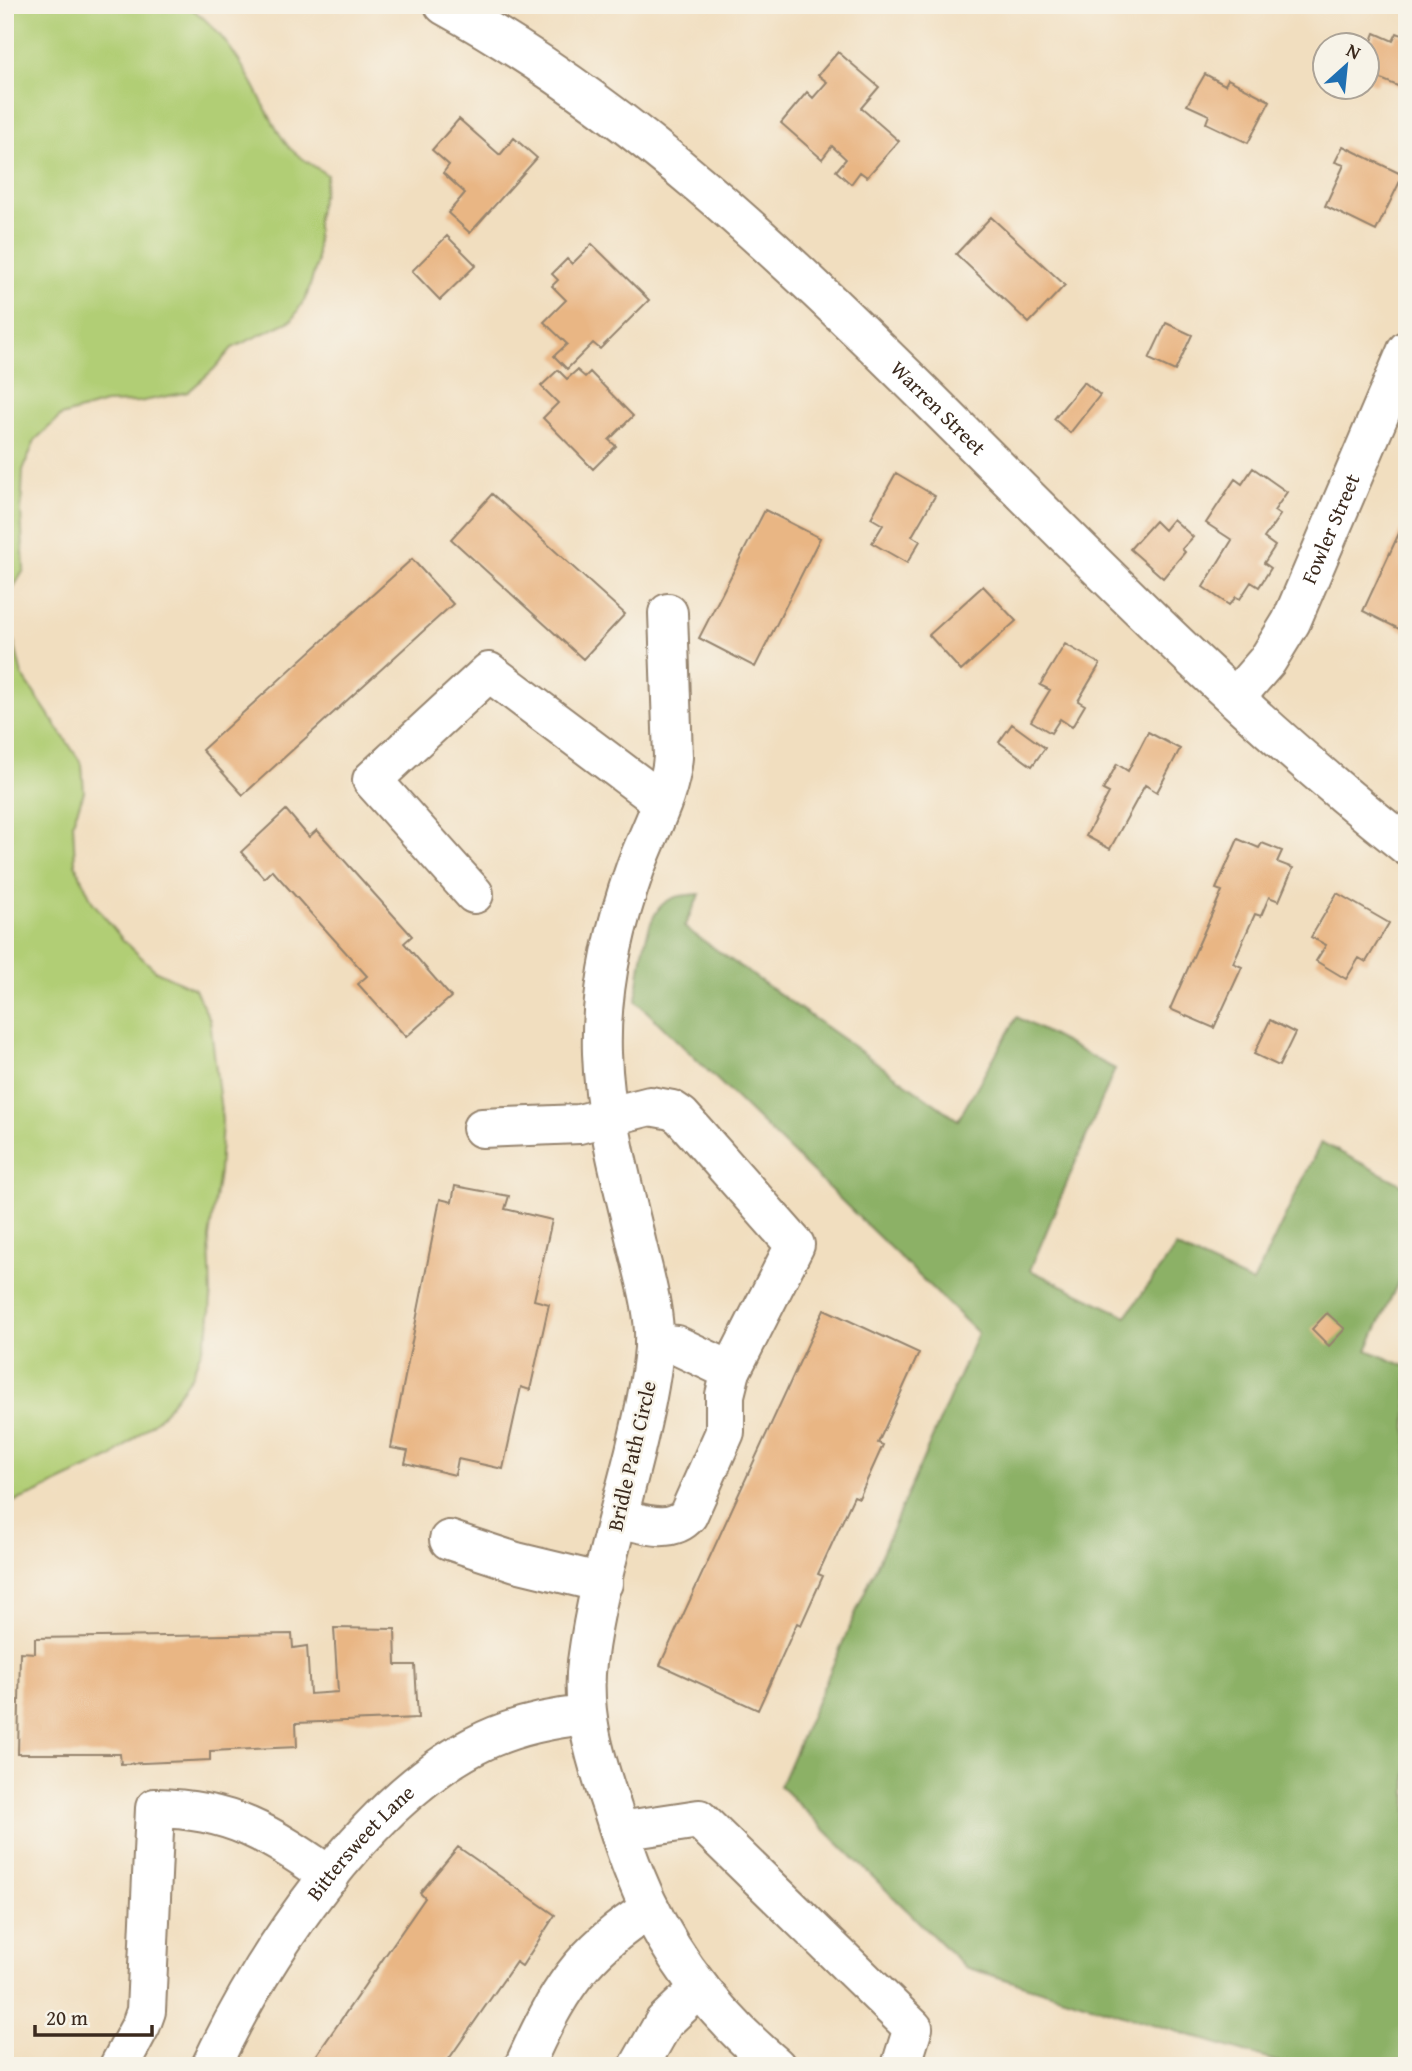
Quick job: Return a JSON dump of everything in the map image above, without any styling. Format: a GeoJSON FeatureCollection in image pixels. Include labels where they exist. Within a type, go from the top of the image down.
{"type":"FeatureCollection","features":[{"type":"Feature","properties":{"kind":"street","name":"Warren Street"},"geometry":{"type":"LineString","coordinates":[[444,5],[516,47],[586,94],[661,151],[736,214],[819,291],[1235,698],[1317,772],[1407,846]]}},
{"type":"Feature","properties":{"kind":"street","name":"Fowler Street"},"geometry":{"type":"LineString","coordinates":[[1235,698],[1266,661],[1291,622],[1407,350]]}},
{"type":"Feature","properties":{"kind":"street","name":"Bridle Path Circle"},"geometry":{"type":"LineString","coordinates":[[668,613],[673,757],[671,777],[620,916],[604,995],[602,1054],[609,1118],[648,1292],[654,1342],[648,1394],[594,1619],[587,1666],[586,1715],[593,1747],[620,1831],[636,1879],[650,1909],[687,1972],[729,2023],[776,2066]]}},
{"type":"Feature","properties":{"kind":"street"},"geometry":{"type":"LineString","coordinates":[[474,894],[372,780],[489,672],[662,803]]}},
{"type":"Feature","properties":{"kind":"street"},"geometry":{"type":"LineString","coordinates":[[482,1128],[562,1126],[650,1107],[672,1110],[681,1116],[795,1245],[732,1371],[725,1395],[725,1432],[688,1515],[678,1524],[662,1526],[618,1518]]}},
{"type":"Feature","properties":{"kind":"street"},"geometry":{"type":"LineString","coordinates":[[654,1342],[676,1345],[732,1371]]}},
{"type":"Feature","properties":{"kind":"street"},"geometry":{"type":"LineString","coordinates":[[449,1540],[516,1562],[603,1583]]}},
{"type":"Feature","properties":{"kind":"street","name":"Bittersweet Lane"},"geometry":{"type":"LineString","coordinates":[[211,2066],[259,1974],[305,1907],[383,1816],[431,1774],[475,1745],[538,1721],[586,1715]]}},
{"type":"Feature","properties":{"kind":"street"},"geometry":{"type":"LineString","coordinates":[[118,2066],[146,2011],[155,1808],[201,1811],[242,1823],[282,1843],[330,1876]]}},
{"type":"Feature","properties":{"kind":"street"},"geometry":{"type":"LineString","coordinates":[[620,1831],[699,1819],[913,2028],[901,2066]]}},
{"type":"Feature","properties":{"kind":"street"},"geometry":{"type":"LineString","coordinates":[[524,2066],[552,2008],[586,1959],[617,1930],[650,1909]]}},
{"type":"Feature","properties":{"kind":"street"},"geometry":{"type":"LineString","coordinates":[[639,2066],[664,2022],[700,1988]]}},
{"type":"Feature","properties":{"kind":"green space"},"geometry":{"type":"Polygon","coordinates":[[[5,5],[186,5],[215,30],[232,51],[288,146],[327,175],[317,218],[317,263],[307,295],[292,320],[232,348],[214,369],[188,392],[139,402],[105,403],[61,416],[35,440],[23,470],[21,512],[24,570],[10,593],[11,630],[22,675],[82,764],[84,792],[73,822],[75,864],[92,901],[123,940],[156,971],[195,989],[210,1020],[222,1120],[219,1172],[209,1238],[209,1329],[192,1375],[162,1415],[112,1457],[5,1505],[5,5]]]}},
{"type":"Feature","properties":{"kind":"green space"},"geometry":{"type":"Polygon","coordinates":[[[700,894],[684,927],[958,1120],[1017,1017],[1115,1069],[1030,1270],[1126,1316],[1176,1247],[1253,1283],[1321,1142],[1407,1187],[1407,1263],[1367,1350],[1407,1367],[1407,2066],[1291,2066],[965,1967],[780,1786],[978,1333],[636,1001],[647,935],[657,912],[671,899],[700,894]]]}},
{"type":"Feature","properties":{"kind":"building"},"geometry":{"type":"Polygon","coordinates":[[[1397,33],[1407,37],[1407,90],[1380,78],[1380,35],[1393,41],[1397,33]]]}},
{"type":"Feature","properties":{"kind":"building"},"geometry":{"type":"Polygon","coordinates":[[[838,52],[879,87],[861,108],[899,141],[867,177],[860,172],[851,184],[836,171],[846,159],[832,146],[822,159],[781,123],[807,92],[813,98],[827,82],[818,75],[838,52]]]}},
{"type":"Feature","properties":{"kind":"building"},"geometry":{"type":"Polygon","coordinates":[[[1205,74],[1225,85],[1228,79],[1270,101],[1248,143],[1206,123],[1209,115],[1187,105],[1205,74]]]}},
{"type":"Feature","properties":{"kind":"building"},"geometry":{"type":"Polygon","coordinates":[[[459,119],[500,155],[514,138],[537,158],[470,233],[448,213],[465,193],[443,173],[449,165],[432,150],[459,119]]]}},
{"type":"Feature","properties":{"kind":"building"},"geometry":{"type":"Polygon","coordinates":[[[1343,146],[1403,175],[1376,231],[1325,206],[1344,165],[1335,162],[1343,146]]]}},
{"type":"Feature","properties":{"kind":"building"},"geometry":{"type":"Polygon","coordinates":[[[991,217],[1065,285],[1029,323],[956,254],[991,217]]]}},
{"type":"Feature","properties":{"kind":"building"},"geometry":{"type":"Polygon","coordinates":[[[447,236],[476,265],[440,300],[412,271],[447,236]]]}},
{"type":"Feature","properties":{"kind":"building"},"geometry":{"type":"Polygon","coordinates":[[[592,244],[649,300],[600,349],[593,343],[567,369],[554,356],[567,344],[544,322],[566,300],[552,286],[558,280],[552,274],[567,259],[572,264],[592,244]]]}},
{"type":"Feature","properties":{"kind":"building"},"geometry":{"type":"Polygon","coordinates":[[[1166,323],[1192,335],[1175,371],[1149,359],[1166,323]]]}},
{"type":"Feature","properties":{"kind":"building"},"geometry":{"type":"Polygon","coordinates":[[[558,370],[567,379],[577,370],[585,377],[590,372],[633,416],[609,440],[616,446],[593,469],[543,418],[558,403],[541,386],[558,370]]]}},
{"type":"Feature","properties":{"kind":"building"},"geometry":{"type":"Polygon","coordinates":[[[1084,382],[1100,395],[1070,433],[1054,419],[1084,382]]]}},
{"type":"Feature","properties":{"kind":"building"},"geometry":{"type":"Polygon","coordinates":[[[1253,468],[1287,492],[1274,511],[1280,515],[1264,538],[1275,546],[1264,563],[1271,568],[1259,587],[1251,582],[1240,599],[1236,597],[1229,605],[1203,587],[1232,540],[1206,523],[1235,479],[1242,484],[1253,468]]]}},
{"type":"Feature","properties":{"kind":"building"},"geometry":{"type":"Polygon","coordinates":[[[896,473],[935,496],[912,536],[920,541],[907,563],[872,543],[883,525],[871,518],[896,473]]]}},
{"type":"Feature","properties":{"kind":"building"},"geometry":{"type":"Polygon","coordinates":[[[492,494],[625,614],[583,659],[451,539],[492,494]]]}},
{"type":"Feature","properties":{"kind":"building"},"geometry":{"type":"Polygon","coordinates":[[[765,510],[820,538],[755,667],[699,638],[765,510]]]}},
{"type":"Feature","properties":{"kind":"building"},"geometry":{"type":"Polygon","coordinates":[[[1407,516],[1407,633],[1363,611],[1407,516]]]}},
{"type":"Feature","properties":{"kind":"building"},"geometry":{"type":"Polygon","coordinates":[[[1173,519],[1193,537],[1182,549],[1185,552],[1163,578],[1130,549],[1155,521],[1164,530],[1173,519]]]}},
{"type":"Feature","properties":{"kind":"building"},"geometry":{"type":"Polygon","coordinates":[[[412,559],[453,604],[243,795],[202,750],[412,559]]]}},
{"type":"Feature","properties":{"kind":"building"},"geometry":{"type":"Polygon","coordinates":[[[983,586],[1016,621],[961,671],[929,635],[983,586]]]}},
{"type":"Feature","properties":{"kind":"building"},"geometry":{"type":"Polygon","coordinates":[[[1065,644],[1100,664],[1078,701],[1085,705],[1072,727],[1060,719],[1051,733],[1031,721],[1050,690],[1040,685],[1065,644]]]}},
{"type":"Feature","properties":{"kind":"building"},"geometry":{"type":"Polygon","coordinates":[[[1012,724],[1045,748],[1032,766],[999,742],[1012,724]]]}},
{"type":"Feature","properties":{"kind":"building"},"geometry":{"type":"Polygon","coordinates":[[[1148,732],[1180,749],[1157,792],[1145,785],[1110,849],[1086,836],[1109,793],[1103,790],[1117,764],[1128,771],[1148,732]]]}},
{"type":"Feature","properties":{"kind":"building"},"geometry":{"type":"Polygon","coordinates":[[[286,810],[309,837],[317,830],[412,936],[404,943],[451,997],[406,1037],[358,984],[367,976],[272,870],[264,878],[241,852],[286,810]]]}},
{"type":"Feature","properties":{"kind":"building"},"geometry":{"type":"Polygon","coordinates":[[[1238,839],[1259,848],[1262,843],[1282,851],[1277,862],[1293,868],[1279,901],[1269,897],[1261,916],[1255,914],[1233,963],[1242,967],[1214,1028],[1170,1009],[1222,891],[1216,889],[1238,839]]]}},
{"type":"Feature","properties":{"kind":"building"},"geometry":{"type":"Polygon","coordinates":[[[1337,893],[1389,923],[1366,962],[1359,958],[1346,979],[1316,961],[1326,945],[1311,937],[1337,893]]]}},
{"type":"Feature","properties":{"kind":"building"},"geometry":{"type":"Polygon","coordinates":[[[1270,1020],[1295,1033],[1279,1066],[1254,1054],[1270,1020]]]}},
{"type":"Feature","properties":{"kind":"building"},"geometry":{"type":"Polygon","coordinates":[[[455,1186],[509,1196],[505,1209],[552,1220],[534,1300],[549,1304],[530,1390],[521,1387],[503,1469],[458,1459],[455,1475],[405,1463],[408,1451],[391,1448],[440,1199],[452,1202],[455,1186]]]}},
{"type":"Feature","properties":{"kind":"building"},"geometry":{"type":"Polygon","coordinates":[[[824,1309],[919,1353],[878,1443],[883,1445],[859,1498],[854,1496],[818,1574],[823,1576],[801,1625],[797,1623],[758,1710],[660,1665],[824,1309]]]}},
{"type":"Feature","properties":{"kind":"building"},"geometry":{"type":"Polygon","coordinates":[[[1327,1313],[1345,1329],[1329,1346],[1312,1329],[1327,1313]]]}},
{"type":"Feature","properties":{"kind":"building"},"geometry":{"type":"Polygon","coordinates":[[[334,1628],[395,1629],[396,1665],[415,1665],[418,1718],[296,1723],[297,1747],[210,1751],[210,1760],[121,1764],[120,1754],[18,1754],[20,1652],[35,1653],[35,1638],[292,1634],[293,1648],[307,1646],[310,1694],[338,1692],[334,1628]]]}},
{"type":"Feature","properties":{"kind":"building"},"geometry":{"type":"Polygon","coordinates":[[[458,1847],[555,1915],[522,1966],[516,1962],[444,2066],[309,2066],[425,1898],[420,1893],[458,1847]]]}}]}
